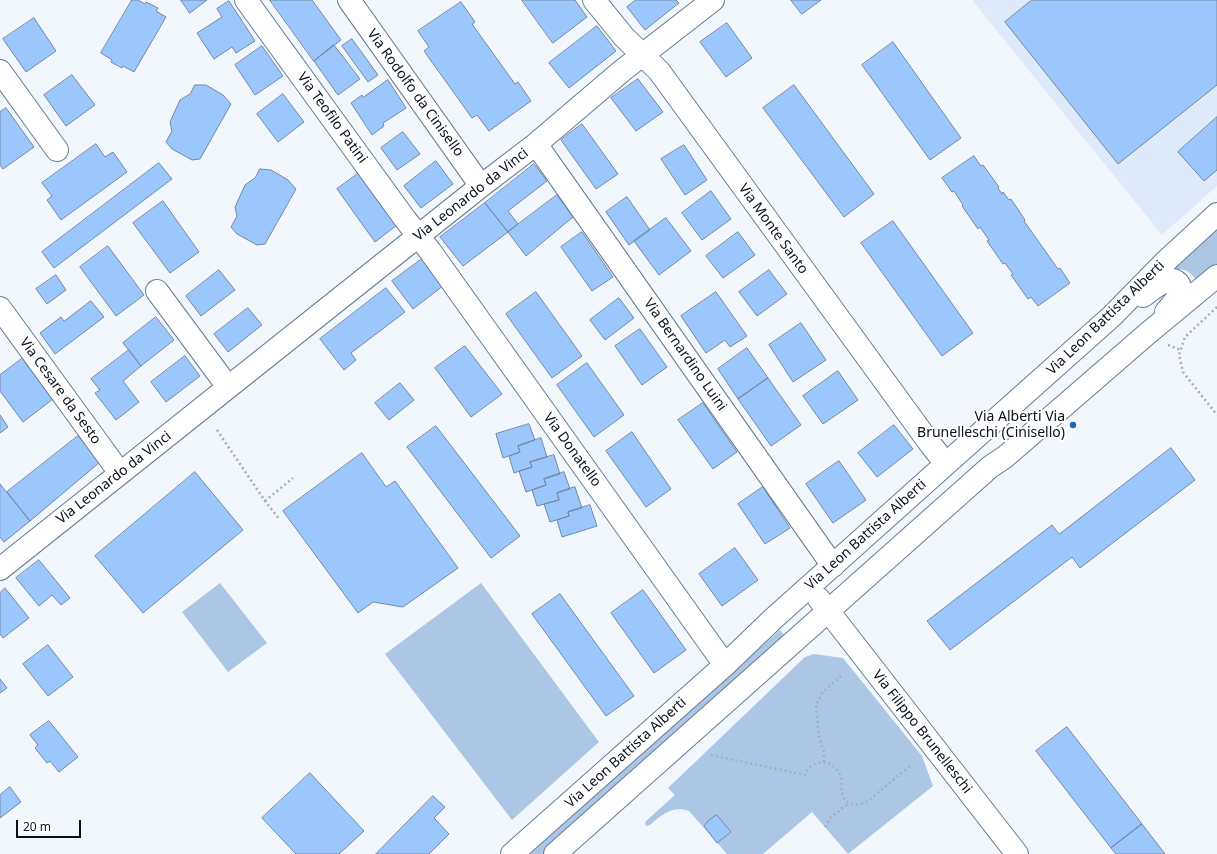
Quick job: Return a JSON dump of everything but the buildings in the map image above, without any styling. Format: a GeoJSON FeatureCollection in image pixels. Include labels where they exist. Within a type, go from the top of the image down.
{"type":"FeatureCollection","features":[{"type":"Feature","properties":{"kind":"street","name":"Via Teofilo Patini"},"geometry":{"type":"LineString","coordinates":[[246,0],[418,237]]}},
{"type":"Feature","properties":{"kind":"street","name":"Via Rodolfo da Cinisello"},"geometry":{"type":"LineString","coordinates":[[349,0],[482,186]]}},
{"type":"Feature","properties":{"kind":"street","name":"Via Monte Santo"},"geometry":{"type":"LineString","coordinates":[[594,0],[624,37],[659,72],[946,464]]}},
{"type":"Feature","properties":{"kind":"street","name":"Via Leonardo da Vinci"},"geometry":{"type":"LineString","coordinates":[[0,569],[536,144],[623,70],[712,0]]}},
{"type":"Feature","properties":{"kind":"street"},"geometry":{"type":"LineString","coordinates":[[0,71],[57,150]]}},
{"type":"Feature","properties":{"kind":"street","name":"Via Bernardino Luini"},"geometry":{"type":"LineString","coordinates":[[536,144],[833,566]]}},
{"type":"Feature","properties":{"kind":"street","name":"Via Leon Battista Alberti"},"geometry":{"type":"LineString","coordinates":[[555,854],[817,597],[833,566],[1112,316],[1166,261],[1217,214]]}},
{"type":"Feature","properties":{"kind":"street","name":"Via Donatello"},"geometry":{"type":"LineString","coordinates":[[418,237],[725,665]]}},
{"type":"Feature","properties":{"kind":"street","name":"Via Leon Battista Alberti"},"geometry":{"type":"LineString","coordinates":[[512,854],[725,665],[1005,456],[1217,276]]}},
{"type":"Feature","properties":{"kind":"street"},"geometry":{"type":"LineString","coordinates":[[1112,316],[1160,284],[1166,281],[1174,280],[1181,288],[1179,296],[1147,334]]}},
{"type":"Feature","properties":{"kind":"street"},"geometry":{"type":"LineString","coordinates":[[157,291],[228,387]]}},
{"type":"Feature","properties":{"kind":"street","name":"Via Cesare da Sesto"},"geometry":{"type":"LineString","coordinates":[[0,308],[120,473]]}},
{"type":"Feature","properties":{"kind":"street"},"geometry":{"type":"LineString","coordinates":[[817,597],[881,534],[905,507],[904,501]]}},
{"type":"Feature","properties":{"kind":"street","name":"Via Filippo Brunelleschi"},"geometry":{"type":"LineString","coordinates":[[817,597],[1018,854]]}},
{"type":"Feature","properties":{"kind":"path"},"geometry":{"type":"LineString","coordinates":[[1217,307],[1184,336],[1179,355],[1183,372],[1217,415]]}},
{"type":"Feature","properties":{"kind":"path"},"geometry":{"type":"LineString","coordinates":[[217,430],[265,501],[280,520]]}},
{"type":"Feature","properties":{"kind":"path"},"geometry":{"type":"LineString","coordinates":[[265,501],[294,478]]}},
{"type":"Feature","properties":{"kind":"path"},"geometry":{"type":"LineString","coordinates":[[824,762],[824,752],[819,738],[816,705],[827,687],[841,676]]}},
{"type":"Feature","properties":{"kind":"path"},"geometry":{"type":"LineString","coordinates":[[711,755],[805,775],[808,769],[812,766],[824,762],[833,766],[840,774],[842,781],[841,793],[844,799],[849,803],[857,805],[866,802],[911,765]]}},
{"type":"Feature","properties":{"kind":"path"},"geometry":{"type":"LineString","coordinates":[[825,827],[831,817],[849,803]]}},
{"type":"Feature","properties":{"kind":"shaded area"},"geometry":{"type":"Polygon","coordinates":[[[972,0],[1217,0],[1217,186],[1162,235],[972,0]]]}},
{"type":"Feature","properties":{"kind":"shaded area"},"geometry":{"type":"Polygon","coordinates":[[[1217,225],[1217,264],[1204,279],[1196,280],[1185,270],[1171,270],[1217,225]]]}},
{"type":"Feature","properties":{"kind":"shaded area"},"geometry":{"type":"Polygon","coordinates":[[[220,583],[267,643],[228,672],[182,612],[220,583]]]}},
{"type":"Feature","properties":{"kind":"shaded area"},"geometry":{"type":"Polygon","coordinates":[[[481,583],[599,742],[512,820],[385,654],[481,583]]]}},
{"type":"Feature","properties":{"kind":"shaded area"},"geometry":{"type":"Polygon","coordinates":[[[780,630],[786,637],[542,854],[530,854],[780,630]]]}},
{"type":"Feature","properties":{"kind":"shaded area"},"geometry":{"type":"Polygon","coordinates":[[[814,654],[843,658],[922,756],[933,786],[848,854],[812,812],[763,854],[727,854],[689,811],[683,809],[668,812],[647,826],[645,824],[646,821],[675,795],[668,788],[805,657],[814,654]]]}},
{"type":"Feature","properties":{"kind":"place","name":"Via Alberti Via Brunelleschi (Cinisello)"},"geometry":{"type":"Point","coordinates":[1073,425]}}]}
